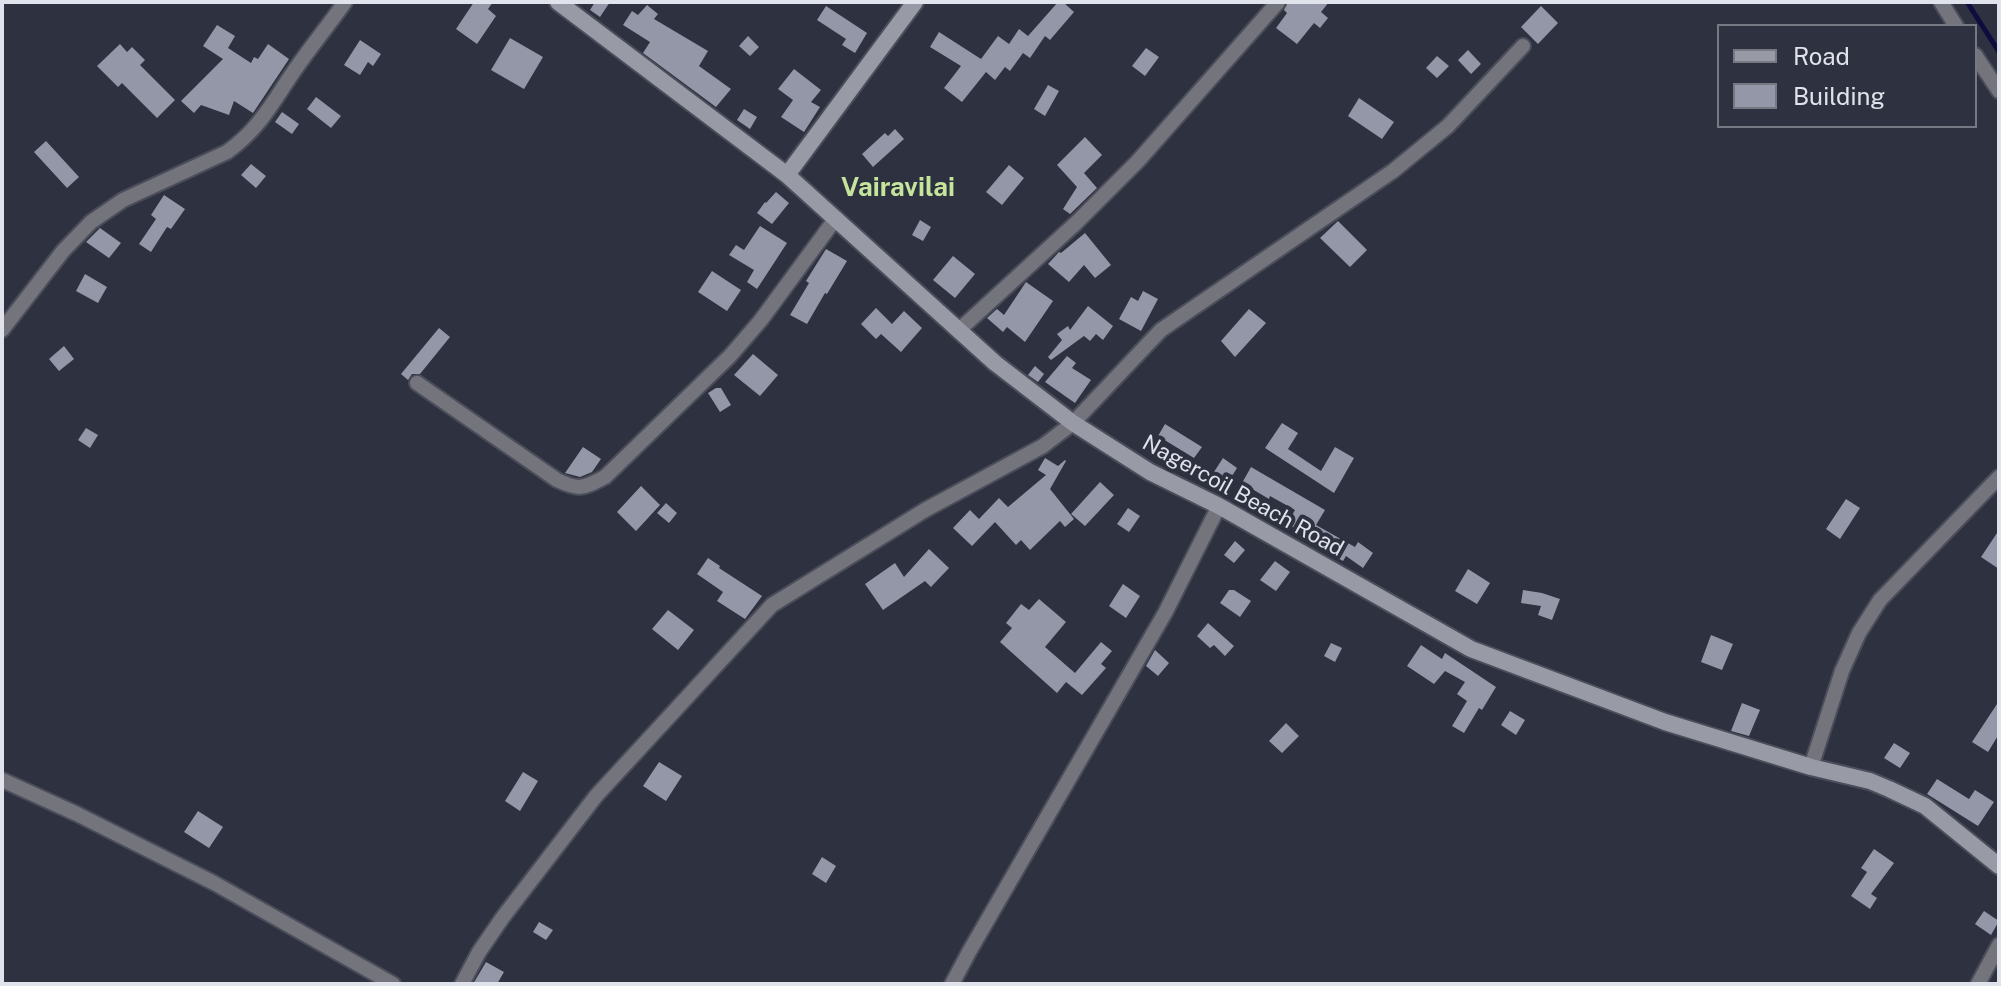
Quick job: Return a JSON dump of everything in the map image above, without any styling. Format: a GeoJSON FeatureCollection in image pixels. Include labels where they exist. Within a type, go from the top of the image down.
{"type":"FeatureCollection","features":[{"type":"Feature","properties":{"kind":"main road","name":"Nagercoil Beach Road"},"geometry":{"type":"LineString","coordinates":[[558,2],[787,175],[995,363],[1073,423],[1150,472],[1219,506],[1471,649],[1665,722],[1811,767],[1870,781],[1925,806],[1999,866]]}},
{"type":"Feature","properties":{"kind":"main road"},"geometry":{"type":"LineString","coordinates":[[787,175],[915,2]]}},
{"type":"Feature","properties":{"kind":"street"},"geometry":{"type":"LineString","coordinates":[[2,330],[63,251],[91,222],[123,200],[227,152],[242,141],[257,126],[345,2]]}},
{"type":"Feature","properties":{"kind":"street"},"geometry":{"type":"LineString","coordinates":[[1941,2],[1955,24]]}},
{"type":"Feature","properties":{"kind":"street"},"geometry":{"type":"LineString","coordinates":[[958,331],[1075,224],[1138,161],[1273,4]]}},
{"type":"Feature","properties":{"kind":"street"},"geometry":{"type":"LineString","coordinates":[[462,984],[503,917],[596,796],[772,605],[925,510],[1043,446],[1073,423],[1161,330],[1393,171],[1448,126],[1523,46]]}},
{"type":"Feature","properties":{"kind":"street"},"geometry":{"type":"LineString","coordinates":[[1977,58],[1999,91]]}},
{"type":"Feature","properties":{"kind":"street"},"geometry":{"type":"LineString","coordinates":[[417,383],[557,480],[584,488],[605,477],[730,356],[761,320],[836,218]]}},
{"type":"Feature","properties":{"kind":"street"},"geometry":{"type":"LineString","coordinates":[[1811,767],[1842,671],[1859,633],[1880,600],[1999,477]]}},
{"type":"Feature","properties":{"kind":"street"},"geometry":{"type":"LineString","coordinates":[[952,984],[1165,613],[1219,506]]}},
{"type":"Feature","properties":{"kind":"street"},"geometry":{"type":"LineString","coordinates":[[2,780],[214,883],[393,984]]}},
{"type":"Feature","properties":{"kind":"street"},"geometry":{"type":"LineString","coordinates":[[1978,984],[1999,945]]}},
{"type":"Feature","properties":{"kind":"building"},"geometry":{"type":"Polygon","coordinates":[[[474,2],[493,2],[488,9],[496,16],[477,44],[456,29],[474,2]]]}},
{"type":"Feature","properties":{"kind":"building"},"geometry":{"type":"Polygon","coordinates":[[[595,2],[610,2],[600,17],[590,10],[595,2]]]}},
{"type":"Feature","properties":{"kind":"building"},"geometry":{"type":"Polygon","coordinates":[[[1058,2],[1063,2],[1074,12],[1050,40],[1045,36],[1030,58],[1023,53],[1010,71],[1005,67],[995,80],[986,72],[962,102],[944,88],[961,66],[930,47],[939,32],[981,59],[998,36],[1009,44],[1019,29],[1028,36],[1058,2]]]}},
{"type":"Feature","properties":{"kind":"building"},"geometry":{"type":"Polygon","coordinates":[[[1288,2],[1329,2],[1321,12],[1328,18],[1320,28],[1314,23],[1297,44],[1276,28],[1287,13],[1284,10],[1288,2]]]}},
{"type":"Feature","properties":{"kind":"building"},"geometry":{"type":"Polygon","coordinates":[[[647,5],[658,14],[654,19],[708,51],[699,66],[731,89],[716,107],[643,53],[650,42],[623,25],[632,11],[638,15],[647,5]]]}},
{"type":"Feature","properties":{"kind":"building"},"geometry":{"type":"Polygon","coordinates":[[[826,6],[867,33],[855,53],[842,45],[846,39],[817,20],[826,6]]]}},
{"type":"Feature","properties":{"kind":"building"},"geometry":{"type":"Polygon","coordinates":[[[1541,6],[1558,23],[1538,44],[1521,27],[1541,6]]]}},
{"type":"Feature","properties":{"kind":"building"},"geometry":{"type":"Polygon","coordinates":[[[217,25],[235,36],[228,48],[251,63],[254,57],[258,59],[268,44],[289,59],[253,113],[234,101],[229,115],[201,105],[194,113],[181,101],[223,59],[203,46],[217,25]]]}},
{"type":"Feature","properties":{"kind":"building"},"geometry":{"type":"Polygon","coordinates":[[[748,36],[759,47],[750,56],[739,46],[748,36]]]}},
{"type":"Feature","properties":{"kind":"building"},"geometry":{"type":"Polygon","coordinates":[[[510,38],[543,57],[524,89],[491,70],[510,38]]]}},
{"type":"Feature","properties":{"kind":"building"},"geometry":{"type":"Polygon","coordinates":[[[360,40],[381,54],[373,66],[368,62],[360,75],[344,65],[360,40]]]}},
{"type":"Feature","properties":{"kind":"building"},"geometry":{"type":"Polygon","coordinates":[[[120,44],[127,52],[132,47],[145,60],[140,65],[175,100],[157,118],[122,83],[118,87],[97,66],[120,44]]]}},
{"type":"Feature","properties":{"kind":"building"},"geometry":{"type":"Polygon","coordinates":[[[1146,48],[1159,57],[1145,76],[1132,66],[1146,48]]]}},
{"type":"Feature","properties":{"kind":"building"},"geometry":{"type":"Polygon","coordinates":[[[1468,50],[1481,64],[1471,74],[1458,60],[1468,50]]]}},
{"type":"Feature","properties":{"kind":"building"},"geometry":{"type":"Polygon","coordinates":[[[1437,56],[1449,66],[1437,78],[1426,68],[1437,56]]]}},
{"type":"Feature","properties":{"kind":"building"},"geometry":{"type":"Polygon","coordinates":[[[794,69],[821,90],[811,102],[820,107],[804,132],[781,117],[793,100],[778,89],[794,69]]]}},
{"type":"Feature","properties":{"kind":"building"},"geometry":{"type":"Polygon","coordinates":[[[1048,85],[1059,91],[1045,116],[1034,109],[1048,85]]]}},
{"type":"Feature","properties":{"kind":"building"},"geometry":{"type":"Polygon","coordinates":[[[316,97],[341,116],[331,128],[307,109],[316,97]]]}},
{"type":"Feature","properties":{"kind":"building"},"geometry":{"type":"Polygon","coordinates":[[[1359,98],[1394,122],[1382,139],[1348,116],[1359,98]]]}},
{"type":"Feature","properties":{"kind":"building"},"geometry":{"type":"Polygon","coordinates":[[[744,109],[757,117],[750,129],[737,120],[744,109]]]}},
{"type":"Feature","properties":{"kind":"building"},"geometry":{"type":"Polygon","coordinates":[[[282,112],[299,124],[292,134],[275,122],[282,112]]]}},
{"type":"Feature","properties":{"kind":"building"},"geometry":{"type":"Polygon","coordinates":[[[895,129],[904,139],[873,167],[862,154],[885,133],[888,136],[895,129]]]}},
{"type":"Feature","properties":{"kind":"building"},"geometry":{"type":"Polygon","coordinates":[[[1085,137],[1102,155],[1084,173],[1097,188],[1070,214],[1063,209],[1077,187],[1057,165],[1085,137]]]}},
{"type":"Feature","properties":{"kind":"building"},"geometry":{"type":"Polygon","coordinates":[[[46,141],[79,177],[67,188],[34,152],[46,141]]]}},
{"type":"Feature","properties":{"kind":"building"},"geometry":{"type":"Polygon","coordinates":[[[251,164],[266,176],[256,188],[241,175],[251,164]]]}},
{"type":"Feature","properties":{"kind":"building"},"geometry":{"type":"Polygon","coordinates":[[[1009,165],[1024,178],[1002,205],[986,192],[1009,165]]]}},
{"type":"Feature","properties":{"kind":"building"},"geometry":{"type":"Polygon","coordinates":[[[776,192],[789,203],[772,224],[757,213],[776,192]]]}},
{"type":"Feature","properties":{"kind":"building"},"geometry":{"type":"Polygon","coordinates":[[[164,195],[185,209],[171,229],[167,227],[151,252],[139,244],[156,219],[151,215],[164,195]]]}},
{"type":"Feature","properties":{"kind":"building"},"geometry":{"type":"Polygon","coordinates":[[[920,220],[931,227],[923,241],[912,235],[920,220]]]}},
{"type":"Feature","properties":{"kind":"building"},"geometry":{"type":"Polygon","coordinates":[[[1338,221],[1367,250],[1350,267],[1320,238],[1338,221]]]}},
{"type":"Feature","properties":{"kind":"building"},"geometry":{"type":"Polygon","coordinates":[[[760,226],[787,243],[757,289],[747,282],[754,270],[729,255],[736,245],[744,250],[760,226]]]}},
{"type":"Feature","properties":{"kind":"building"},"geometry":{"type":"Polygon","coordinates":[[[100,228],[121,243],[109,258],[86,242],[100,228]]]}},
{"type":"Feature","properties":{"kind":"building"},"geometry":{"type":"Polygon","coordinates":[[[1085,233],[1111,265],[1095,278],[1084,265],[1069,282],[1048,264],[1085,233]]]}},
{"type":"Feature","properties":{"kind":"building"},"geometry":{"type":"Polygon","coordinates":[[[826,249],[847,261],[807,324],[790,315],[826,249]]]}},
{"type":"Feature","properties":{"kind":"building"},"geometry":{"type":"Polygon","coordinates":[[[953,256],[975,274],[955,298],[933,280],[953,256]]]}},
{"type":"Feature","properties":{"kind":"building"},"geometry":{"type":"Polygon","coordinates":[[[712,271],[741,290],[727,311],[698,292],[712,271]]]}},
{"type":"Feature","properties":{"kind":"building"},"geometry":{"type":"Polygon","coordinates":[[[85,274],[107,287],[98,303],[76,291],[85,274]]]}},
{"type":"Feature","properties":{"kind":"building"},"geometry":{"type":"Polygon","coordinates":[[[1026,282],[1053,301],[1025,342],[1007,327],[1003,332],[987,318],[997,309],[1004,315],[1026,282]]]}},
{"type":"Feature","properties":{"kind":"building"},"geometry":{"type":"Polygon","coordinates":[[[1143,291],[1158,299],[1141,331],[1119,319],[1131,297],[1138,301],[1143,291]]]}},
{"type":"Feature","properties":{"kind":"building"},"geometry":{"type":"Polygon","coordinates":[[[1088,306],[1113,326],[1103,340],[1096,334],[1090,341],[1084,336],[1051,360],[1048,357],[1062,340],[1057,334],[1068,326],[1070,330],[1088,306]]]}},
{"type":"Feature","properties":{"kind":"building"},"geometry":{"type":"Polygon","coordinates":[[[876,308],[892,324],[904,311],[922,328],[901,352],[881,334],[876,339],[861,324],[876,308]]]}},
{"type":"Feature","properties":{"kind":"building"},"geometry":{"type":"Polygon","coordinates":[[[1249,309],[1266,323],[1235,357],[1221,341],[1249,309]]]}},
{"type":"Feature","properties":{"kind":"building"},"geometry":{"type":"Polygon","coordinates":[[[439,328],[450,337],[420,374],[412,374],[408,380],[401,374],[439,328]]]}},
{"type":"Feature","properties":{"kind":"building"},"geometry":{"type":"Polygon","coordinates":[[[64,346],[74,359],[59,371],[49,359],[64,346]]]}},
{"type":"Feature","properties":{"kind":"building"},"geometry":{"type":"Polygon","coordinates":[[[753,354],[778,375],[760,396],[734,375],[753,354]]]}},
{"type":"Feature","properties":{"kind":"building"},"geometry":{"type":"Polygon","coordinates":[[[1067,356],[1076,363],[1072,368],[1091,380],[1075,403],[1045,382],[1067,356]]]}},
{"type":"Feature","properties":{"kind":"building"},"geometry":{"type":"Polygon","coordinates":[[[1035,366],[1044,374],[1038,382],[1028,375],[1035,366]]]}},
{"type":"Feature","properties":{"kind":"building"},"geometry":{"type":"Polygon","coordinates":[[[721,388],[731,405],[720,412],[708,393],[721,388]]]}},
{"type":"Feature","properties":{"kind":"building"},"geometry":{"type":"Polygon","coordinates":[[[1282,423],[1298,433],[1288,449],[1321,471],[1335,447],[1354,458],[1334,493],[1265,448],[1282,423]]]}},
{"type":"Feature","properties":{"kind":"building"},"geometry":{"type":"Polygon","coordinates":[[[1165,424],[1202,447],[1194,458],[1158,436],[1165,424]]]}},
{"type":"Feature","properties":{"kind":"building"},"geometry":{"type":"Polygon","coordinates":[[[86,428],[98,435],[90,448],[78,440],[86,428]]]}},
{"type":"Feature","properties":{"kind":"building"},"geometry":{"type":"Polygon","coordinates":[[[583,447],[601,459],[592,472],[580,477],[565,473],[583,447]]]}},
{"type":"Feature","properties":{"kind":"building"},"geometry":{"type":"Polygon","coordinates":[[[1045,458],[1058,466],[1066,461],[1050,489],[1074,519],[1065,527],[1060,521],[1030,550],[1021,540],[1016,545],[995,522],[972,546],[953,528],[970,510],[979,519],[999,498],[1008,507],[1046,475],[1038,470],[1045,458]]]}},
{"type":"Feature","properties":{"kind":"building"},"geometry":{"type":"Polygon","coordinates":[[[1223,458],[1237,468],[1225,487],[1210,478],[1223,458]]]}},
{"type":"Feature","properties":{"kind":"building"},"geometry":{"type":"Polygon","coordinates":[[[1251,467],[1325,510],[1316,525],[1355,547],[1358,542],[1373,553],[1363,568],[1346,556],[1343,561],[1319,548],[1321,543],[1287,524],[1295,510],[1242,483],[1251,467]]]}},
{"type":"Feature","properties":{"kind":"building"},"geometry":{"type":"Polygon","coordinates":[[[1100,482],[1114,495],[1085,526],[1071,514],[1100,482]]]}},
{"type":"Feature","properties":{"kind":"building"},"geometry":{"type":"Polygon","coordinates":[[[641,486],[660,505],[636,531],[617,512],[641,486]]]}},
{"type":"Feature","properties":{"kind":"building"},"geometry":{"type":"Polygon","coordinates":[[[1846,499],[1860,508],[1840,539],[1826,529],[1846,499]]]}},
{"type":"Feature","properties":{"kind":"building"},"geometry":{"type":"Polygon","coordinates":[[[666,503],[677,513],[669,523],[657,513],[666,503]]]}},
{"type":"Feature","properties":{"kind":"building"},"geometry":{"type":"Polygon","coordinates":[[[1128,508],[1140,516],[1129,532],[1117,524],[1128,508]]]}},
{"type":"Feature","properties":{"kind":"building"},"geometry":{"type":"Polygon","coordinates":[[[1999,530],[1999,569],[1981,557],[1999,530]]]}},
{"type":"Feature","properties":{"kind":"building"},"geometry":{"type":"Polygon","coordinates":[[[1235,541],[1245,550],[1234,563],[1224,555],[1235,541]]]}},
{"type":"Feature","properties":{"kind":"building"},"geometry":{"type":"Polygon","coordinates":[[[929,549],[949,568],[931,587],[925,581],[883,610],[865,584],[895,563],[904,577],[929,549]]]}},
{"type":"Feature","properties":{"kind":"building"},"geometry":{"type":"Polygon","coordinates":[[[708,558],[762,596],[745,619],[717,601],[723,592],[697,574],[708,558]]]}},
{"type":"Feature","properties":{"kind":"building"},"geometry":{"type":"Polygon","coordinates":[[[1275,561],[1290,572],[1276,591],[1260,580],[1275,561]]]}},
{"type":"Feature","properties":{"kind":"building"},"geometry":{"type":"Polygon","coordinates":[[[1468,569],[1490,583],[1477,604],[1455,591],[1468,569]]]}},
{"type":"Feature","properties":{"kind":"building"},"geometry":{"type":"Polygon","coordinates":[[[1123,584],[1140,596],[1126,618],[1109,606],[1123,584]]]}},
{"type":"Feature","properties":{"kind":"building"},"geometry":{"type":"Polygon","coordinates":[[[1229,590],[1251,601],[1240,617],[1220,603],[1229,590]]]}},
{"type":"Feature","properties":{"kind":"building"},"geometry":{"type":"Polygon","coordinates":[[[1523,590],[1560,599],[1552,620],[1538,615],[1541,606],[1521,603],[1523,590]]]}},
{"type":"Feature","properties":{"kind":"building"},"geometry":{"type":"Polygon","coordinates":[[[1039,599],[1066,622],[1045,647],[1075,673],[1101,642],[1112,651],[1101,664],[1106,668],[1082,695],[1066,682],[1057,693],[1000,642],[1012,628],[1006,623],[1021,604],[1029,610],[1039,599]]]}},
{"type":"Feature","properties":{"kind":"building"},"geometry":{"type":"Polygon","coordinates":[[[668,610],[694,630],[678,650],[652,629],[668,610]]]}},
{"type":"Feature","properties":{"kind":"building"},"geometry":{"type":"Polygon","coordinates":[[[1208,623],[1234,646],[1225,656],[1214,645],[1210,648],[1197,636],[1208,623]]]}},
{"type":"Feature","properties":{"kind":"building"},"geometry":{"type":"Polygon","coordinates":[[[1711,635],[1733,644],[1722,670],[1701,662],[1711,635]]]}},
{"type":"Feature","properties":{"kind":"building"},"geometry":{"type":"Polygon","coordinates":[[[1331,643],[1342,648],[1335,662],[1324,656],[1331,643]]]}},
{"type":"Feature","properties":{"kind":"building"},"geometry":{"type":"Polygon","coordinates":[[[1421,645],[1442,659],[1445,653],[1496,687],[1464,733],[1452,726],[1467,701],[1457,694],[1465,682],[1445,671],[1434,684],[1407,666],[1421,645]]]}},
{"type":"Feature","properties":{"kind":"building"},"geometry":{"type":"Polygon","coordinates":[[[1155,650],[1169,663],[1158,676],[1146,666],[1155,650]]]}},
{"type":"Feature","properties":{"kind":"building"},"geometry":{"type":"Polygon","coordinates":[[[1999,701],[1999,734],[1988,752],[1972,742],[1999,701]]]}},
{"type":"Feature","properties":{"kind":"building"},"geometry":{"type":"Polygon","coordinates":[[[1742,703],[1760,710],[1749,736],[1731,731],[1742,703]]]}},
{"type":"Feature","properties":{"kind":"building"},"geometry":{"type":"Polygon","coordinates":[[[1510,711],[1525,720],[1516,735],[1501,725],[1510,711]]]}},
{"type":"Feature","properties":{"kind":"building"},"geometry":{"type":"Polygon","coordinates":[[[1286,723],[1299,736],[1282,753],[1269,741],[1286,723]]]}},
{"type":"Feature","properties":{"kind":"building"},"geometry":{"type":"Polygon","coordinates":[[[1894,743],[1910,753],[1900,768],[1884,758],[1894,743]]]}},
{"type":"Feature","properties":{"kind":"building"},"geometry":{"type":"Polygon","coordinates":[[[659,762],[682,776],[666,801],[643,786],[659,762]]]}},
{"type":"Feature","properties":{"kind":"building"},"geometry":{"type":"Polygon","coordinates":[[[523,772],[538,781],[520,811],[505,801],[523,772]]]}},
{"type":"Feature","properties":{"kind":"building"},"geometry":{"type":"Polygon","coordinates":[[[1937,779],[1969,799],[1975,790],[1994,802],[1978,826],[1927,794],[1937,779]]]}},
{"type":"Feature","properties":{"kind":"building"},"geometry":{"type":"Polygon","coordinates":[[[198,811],[223,827],[209,848],[184,832],[198,811]]]}},
{"type":"Feature","properties":{"kind":"building"},"geometry":{"type":"Polygon","coordinates":[[[1874,849],[1894,863],[1871,894],[1877,898],[1870,909],[1851,896],[1867,872],[1861,868],[1874,849]]]}},
{"type":"Feature","properties":{"kind":"building"},"geometry":{"type":"Polygon","coordinates":[[[822,857],[836,866],[826,883],[812,874],[822,857]]]}},
{"type":"Feature","properties":{"kind":"building"},"geometry":{"type":"Polygon","coordinates":[[[1984,911],[1999,921],[1991,935],[1975,924],[1984,911]]]}},
{"type":"Feature","properties":{"kind":"building"},"geometry":{"type":"Polygon","coordinates":[[[539,922],[553,930],[546,940],[533,932],[539,922]]]}},
{"type":"Feature","properties":{"kind":"building"},"geometry":{"type":"Polygon","coordinates":[[[486,962],[504,972],[497,984],[473,984],[486,962]]]}},
{"type":"Feature","properties":{"kind":"waterway"},"geometry":{"type":"LineString","coordinates":[[1967,2],[1999,52]]}},
{"type":"Feature","properties":{"kind":"district","name":"Vairavilai"},"geometry":{"type":"Point","coordinates":[898,188]}}]}
